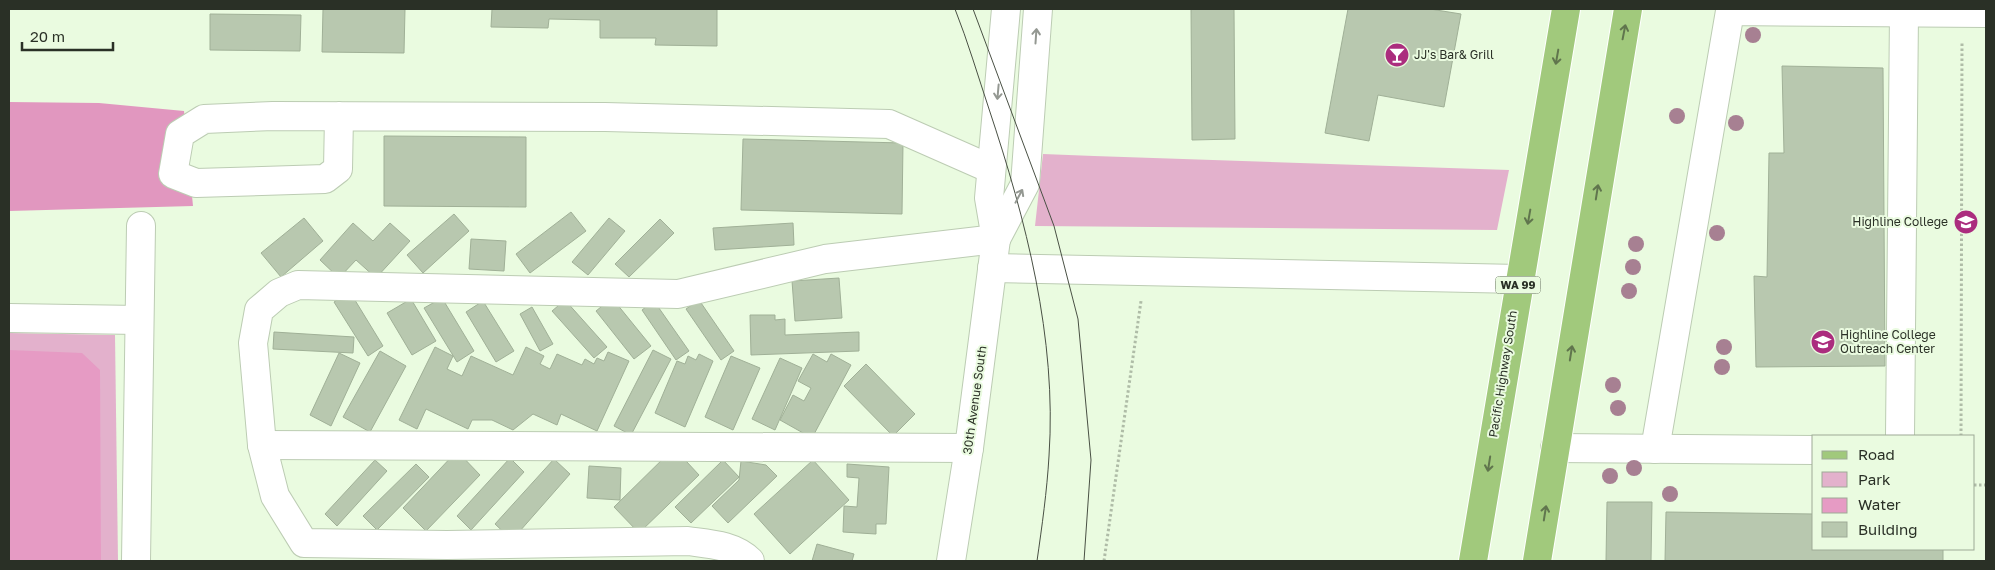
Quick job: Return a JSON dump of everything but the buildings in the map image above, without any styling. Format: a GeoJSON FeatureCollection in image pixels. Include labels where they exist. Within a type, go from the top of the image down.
{"type":"FeatureCollection","features":[{"type":"Feature","properties":{"kind":"main road","name":"Pacific Highway South"},"geometry":{"type":"LineString","coordinates":[[1473,561],[1566,9]]}},
{"type":"Feature","properties":{"kind":"main road"},"geometry":{"type":"LineString","coordinates":[[1537,561],[1628,9]]}},
{"type":"Feature","properties":{"kind":"street","name":"30th Avenue South"},"geometry":{"type":"LineString","coordinates":[[951,561],[969,448],[996,239],[989,198],[1006,9]]}},
{"type":"Feature","properties":{"kind":"street","name":"30th Avenue South"},"geometry":{"type":"LineString","coordinates":[[996,239],[1025,184],[1038,9]]}},
{"type":"Feature","properties":{"kind":"street"},"geometry":{"type":"LineString","coordinates":[[1655,449],[1730,11],[1974,13]]}},
{"type":"Feature","properties":{"kind":"street"},"geometry":{"type":"LineString","coordinates":[[1900,435],[1904,12]]}},
{"type":"Feature","properties":{"kind":"street"},"geometry":{"type":"LineString","coordinates":[[339,116],[338,169],[325,179],[196,183],[173,174],[180,134],[204,119],[339,116],[606,117],[889,124],[991,169]]}},
{"type":"Feature","properties":{"kind":"street"},"geometry":{"type":"LineString","coordinates":[[136,561],[140,226]]}},
{"type":"Feature","properties":{"kind":"street"},"geometry":{"type":"LineString","coordinates":[[750,561],[744,555],[720,545],[688,541],[447,545],[304,543],[275,496],[262,445],[253,343],[258,310],[279,293],[298,285],[678,294],[825,259],[996,239]]}},
{"type":"Feature","properties":{"kind":"street"},"geometry":{"type":"LineString","coordinates":[[992,268],[1519,279]]}},
{"type":"Feature","properties":{"kind":"street"},"geometry":{"type":"LineString","coordinates":[[9,318],[139,320]]}},
{"type":"Feature","properties":{"kind":"street"},"geometry":{"type":"LineString","coordinates":[[262,445],[969,448]]}},
{"type":"Feature","properties":{"kind":"street"},"geometry":{"type":"LineString","coordinates":[[1555,448],[1812,450]]}},
{"type":"Feature","properties":{"kind":"path"},"geometry":{"type":"LineString","coordinates":[[1961,435],[1974,13]]}},
{"type":"Feature","properties":{"kind":"path"},"geometry":{"type":"LineString","coordinates":[[1104,561],[1141,300]]}},
{"type":"Feature","properties":{"kind":"green space"},"geometry":{"type":"Polygon","coordinates":[[[1043,154],[1509,170],[1497,230],[1035,226],[1043,154]]]}},
{"type":"Feature","properties":{"kind":"green space"},"geometry":{"type":"Polygon","coordinates":[[[9,333],[115,335],[118,561],[9,561],[9,333]]]}},
{"type":"Feature","properties":{"kind":"shaded area"},"geometry":{"type":"Polygon","coordinates":[[[9,102],[99,103],[184,111],[193,206],[9,211],[9,102]]]}},
{"type":"Feature","properties":{"kind":"water"},"geometry":{"type":"Polygon","coordinates":[[[9,350],[82,353],[100,370],[101,561],[9,561],[9,350]]]}},
{"type":"Feature","properties":{"kind":"tram line"},"geometry":{"type":"LineString","coordinates":[[955,9],[973,59],[1015,193],[1036,280],[1043,324],[1048,368],[1049,456],[1037,561]]}},
{"type":"Feature","properties":{"kind":"tram line"},"geometry":{"type":"LineString","coordinates":[[973,9],[1054,226],[1078,319],[1091,460],[1084,561]]}},
{"type":"Feature","properties":{"kind":"place","name":"JJ's Bar& Grill"},"geometry":{"type":"Point","coordinates":[1397,55]}},
{"type":"Feature","properties":{"kind":"place","name":"Highline College"},"geometry":{"type":"Point","coordinates":[1966,222]}},
{"type":"Feature","properties":{"kind":"place","name":"Highline College Outreach Center"},"geometry":{"type":"Point","coordinates":[1823,342]}}]}
